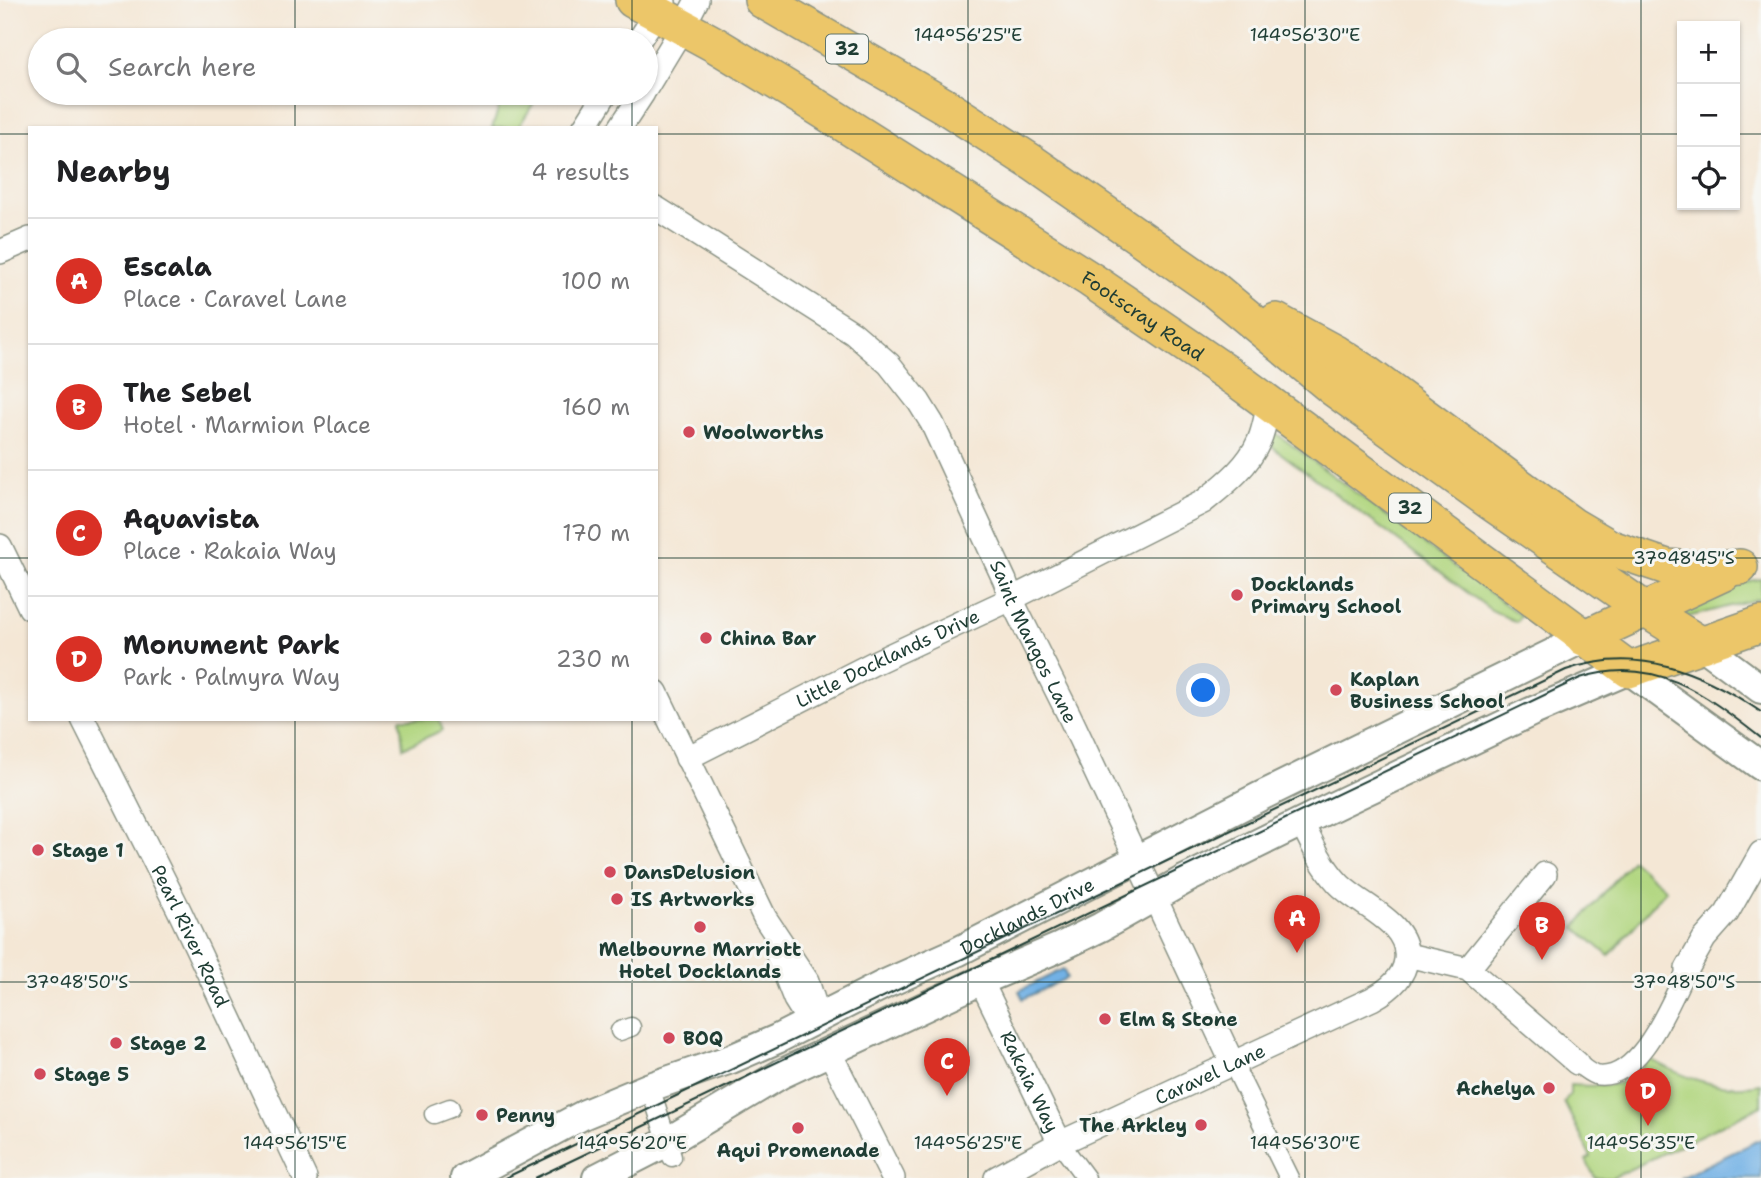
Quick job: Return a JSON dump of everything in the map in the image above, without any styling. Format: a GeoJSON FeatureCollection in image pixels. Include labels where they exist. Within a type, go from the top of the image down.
{"type":"FeatureCollection","features":[{"type":"Feature","properties":{"kind":"main road","name":"32"},"geometry":{"type":"LineString","coordinates":[[762,0],[943,105],[1211,287],[1335,353],[1572,525],[1611,548],[1667,567],[1705,570],[1751,565]]}},
{"type":"Feature","properties":{"kind":"main road","name":"Footscray Road"},"geometry":{"type":"LineString","coordinates":[[662,13],[803,98],[1091,280],[1269,404],[1629,670]]}},
{"type":"Feature","properties":{"kind":"main road"},"geometry":{"type":"LineString","coordinates":[[1211,287],[1333,388],[1514,519],[1646,610],[1702,645]]}},
{"type":"Feature","properties":{"kind":"main road"},"geometry":{"type":"LineString","coordinates":[[1584,638],[1751,565]]}},
{"type":"Feature","properties":{"kind":"main road"},"geometry":{"type":"LineString","coordinates":[[1629,670],[1761,624]]}},
{"type":"Feature","properties":{"kind":"street"},"geometry":{"type":"LineString","coordinates":[[658,32],[662,13]]}},
{"type":"Feature","properties":{"kind":"street"},"geometry":{"type":"LineString","coordinates":[[585,126],[598,105]]}},
{"type":"Feature","properties":{"kind":"street"},"geometry":{"type":"LineString","coordinates":[[621,126],[635,105]]}},
{"type":"Feature","properties":{"kind":"street","name":"Saint Mangos Lane"},"geometry":{"type":"LineString","coordinates":[[658,209],[845,327],[889,364],[919,402],[932,423],[1011,599],[1075,727],[1289,1178]]}},
{"type":"Feature","properties":{"kind":"street"},"geometry":{"type":"LineString","coordinates":[[0,252],[28,240]]}},
{"type":"Feature","properties":{"kind":"street","name":"Little Docklands Drive"},"geometry":{"type":"LineString","coordinates":[[687,758],[1203,502],[1225,485],[1246,462],[1259,441],[1269,404]]}},
{"type":"Feature","properties":{"kind":"street"},"geometry":{"type":"LineString","coordinates":[[0,546],[28,604]]}},
{"type":"Feature","properties":{"kind":"street","name":"Docklands Drive"},"geometry":{"type":"LineString","coordinates":[[465,1178],[575,1119],[649,1087],[742,1055],[815,1021],[1584,638]]}},
{"type":"Feature","properties":{"kind":"street"},"geometry":{"type":"LineString","coordinates":[[1702,645],[1761,689]]}},
{"type":"Feature","properties":{"kind":"street"},"geometry":{"type":"LineString","coordinates":[[1629,670],[1761,766]]}},
{"type":"Feature","properties":{"kind":"street","name":"Docklands Drive"},"geometry":{"type":"LineString","coordinates":[[597,1178],[669,1150],[771,1079],[1060,947],[1186,879],[1531,712],[1629,670]]}},
{"type":"Feature","properties":{"kind":"street"},"geometry":{"type":"LineString","coordinates":[[658,696],[765,918],[795,999],[815,1021],[893,1178]]}},
{"type":"Feature","properties":{"kind":"street","name":"Pearl River Road"},"geometry":{"type":"LineString","coordinates":[[84,721],[179,910],[305,1178]]}},
{"type":"Feature","properties":{"kind":"street"},"geometry":{"type":"LineString","coordinates":[[1302,823],[1332,876],[1350,894],[1399,932],[1407,954],[1468,970],[1577,1063],[1596,1075],[1618,1072],[1630,1065],[1643,1050],[1704,939],[1727,913],[1761,853]]}},
{"type":"Feature","properties":{"kind":"street"},"geometry":{"type":"LineString","coordinates":[[1468,970],[1545,874]]}},
{"type":"Feature","properties":{"kind":"street","name":"Caravel Lane"},"geometry":{"type":"LineString","coordinates":[[996,1178],[1060,1143],[1378,995],[1399,977],[1407,954]]}},
{"type":"Feature","properties":{"kind":"street","name":"Rakaia Way"},"geometry":{"type":"LineString","coordinates":[[981,981],[1060,1143],[1086,1178]]}},
{"type":"Feature","properties":{"kind":"street"},"geometry":{"type":"LineString","coordinates":[[649,1087],[669,1150]]}},
{"type":"Feature","properties":{"kind":"street","name":"Pearl River Road"},"geometry":{"type":"LineString","coordinates":[[295,1152],[317,1178]]}},
{"type":"Feature","properties":{"kind":"green space"},"geometry":{"type":"Polygon","coordinates":[[[500,105],[532,105],[519,126],[493,126],[500,105]]]}},
{"type":"Feature","properties":{"kind":"green space"},"geometry":{"type":"Polygon","coordinates":[[[1273,431],[1521,616],[1516,622],[1491,610],[1267,443],[1273,431]]]}},
{"type":"Feature","properties":{"kind":"green space"},"geometry":{"type":"Polygon","coordinates":[[[1761,579],[1761,598],[1688,617],[1681,612],[1720,586],[1761,579]]]}},
{"type":"Feature","properties":{"kind":"green space"},"geometry":{"type":"Polygon","coordinates":[[[400,721],[440,721],[443,730],[403,748],[400,721]]]}},
{"type":"Feature","properties":{"kind":"green space"},"geometry":{"type":"Polygon","coordinates":[[[1632,860],[1666,889],[1609,956],[1575,927],[1632,860]]]}},
{"type":"Feature","properties":{"kind":"green space"},"geometry":{"type":"Polygon","coordinates":[[[1648,1058],[1703,1082],[1731,1086],[1761,1084],[1761,1106],[1612,1178],[1595,1178],[1586,1160],[1591,1157],[1564,1102],[1570,1094],[1570,1085],[1604,1086],[1624,1081],[1641,1069],[1648,1058]]]}},
{"type":"Feature","properties":{"kind":"water"},"geometry":{"type":"Polygon","coordinates":[[[1063,969],[1067,978],[1023,999],[1019,991],[1063,969]]]}},
{"type":"Feature","properties":{"kind":"water"},"geometry":{"type":"Polygon","coordinates":[[[1761,1139],[1761,1178],[1680,1178],[1761,1139]]]}},
{"type":"Feature","properties":{"kind":"tram line"},"geometry":{"type":"LineString","coordinates":[[505,1178],[1566,670],[1618,660],[1644,661],[1668,666],[1715,685],[1761,712]]}},
{"type":"Feature","properties":{"kind":"tram line"},"geometry":{"type":"LineString","coordinates":[[535,1178],[1580,678],[1607,672],[1632,671],[1678,682],[1720,707],[1761,738]]}},
{"type":"Feature","properties":{"kind":"place","name":"Woolworths"},"geometry":{"type":"Point","coordinates":[689,432]}},
{"type":"Feature","properties":{"kind":"place","name":"Docklands Primary School"},"geometry":{"type":"Point","coordinates":[1237,595]}},
{"type":"Feature","properties":{"kind":"place","name":"China Bar"},"geometry":{"type":"Point","coordinates":[706,638]}},
{"type":"Feature","properties":{"kind":"place","name":"Kaplan Business School"},"geometry":{"type":"Point","coordinates":[1336,690]}},
{"type":"Feature","properties":{"kind":"place","name":"Stage 1"},"geometry":{"type":"Point","coordinates":[38,850]}},
{"type":"Feature","properties":{"kind":"place","name":"DansDelusion"},"geometry":{"type":"Point","coordinates":[610,872]}},
{"type":"Feature","properties":{"kind":"place","name":"IS Artworks"},"geometry":{"type":"Point","coordinates":[617,899]}},
{"type":"Feature","properties":{"kind":"place","name":"Melbourne Marriott Hotel Docklands"},"geometry":{"type":"Point","coordinates":[700,927]}},
{"type":"Feature","properties":{"kind":"place","name":"Escala"},"geometry":{"type":"Point","coordinates":[1297,953]}},
{"type":"Feature","properties":{"kind":"place","name":"The Sebel"},"geometry":{"type":"Point","coordinates":[1542,960]}},
{"type":"Feature","properties":{"kind":"place","name":"Elm & Stone"},"geometry":{"type":"Point","coordinates":[1105,1019]}},
{"type":"Feature","properties":{"kind":"place","name":"BOQ"},"geometry":{"type":"Point","coordinates":[669,1038]}},
{"type":"Feature","properties":{"kind":"place","name":"Stage 2"},"geometry":{"type":"Point","coordinates":[116,1043]}},
{"type":"Feature","properties":{"kind":"place","name":"Stage 5"},"geometry":{"type":"Point","coordinates":[40,1074]}},
{"type":"Feature","properties":{"kind":"place","name":"Achelya"},"geometry":{"type":"Point","coordinates":[1549,1088]}},
{"type":"Feature","properties":{"kind":"place","name":"Aquavista"},"geometry":{"type":"Point","coordinates":[947,1096]}},
{"type":"Feature","properties":{"kind":"place","name":"Penny"},"geometry":{"type":"Point","coordinates":[482,1115]}},
{"type":"Feature","properties":{"kind":"place","name":"The Arkley"},"geometry":{"type":"Point","coordinates":[1201,1125]}},
{"type":"Feature","properties":{"kind":"place","name":"Monument Park"},"geometry":{"type":"Point","coordinates":[1648,1126]}},
{"type":"Feature","properties":{"kind":"place","name":"Aqui Promenade"},"geometry":{"type":"Point","coordinates":[798,1128]}}]}
